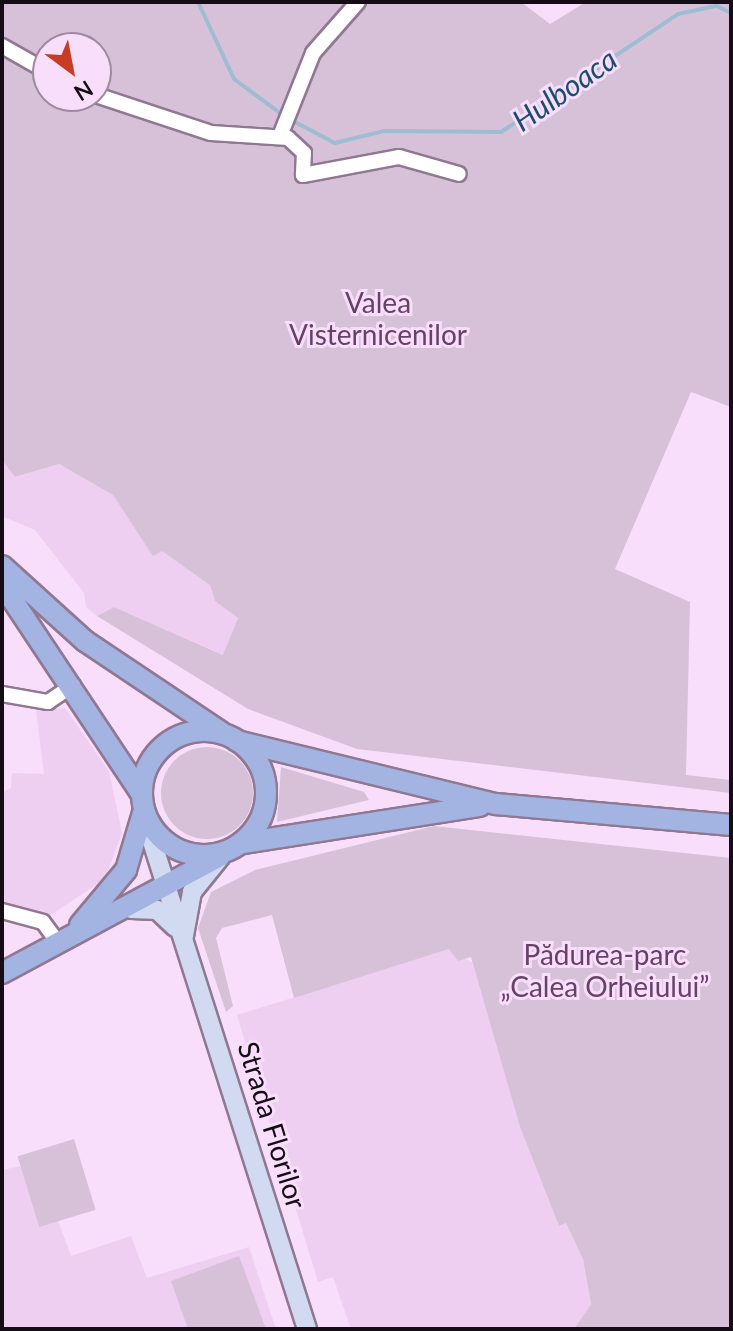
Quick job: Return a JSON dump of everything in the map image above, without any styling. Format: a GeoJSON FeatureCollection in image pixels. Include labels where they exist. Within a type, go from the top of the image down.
{"type":"FeatureCollection","features":[{"type":"Feature","properties":{"kind":"main road"},"geometry":{"type":"LineString","coordinates":[[2,566],[85,641],[229,736],[262,770],[267,790],[257,828],[243,843],[131,909],[65,936],[2,973]]}},
{"type":"Feature","properties":{"kind":"main road"},"geometry":{"type":"LineString","coordinates":[[2,584],[73,685],[142,803],[187,853],[224,854]]}},
{"type":"Feature","properties":{"kind":"main road"},"geometry":{"type":"LineString","coordinates":[[65,936],[126,870],[151,761],[175,738],[229,736],[496,804],[731,825]]}},
{"type":"Feature","properties":{"kind":"main road","name":"Strada Florilor"},"geometry":{"type":"LineString","coordinates":[[142,803],[164,890],[184,939],[307,1329]]}},
{"type":"Feature","properties":{"kind":"main road"},"geometry":{"type":"LineString","coordinates":[[243,843],[496,804]]}},
{"type":"Feature","properties":{"kind":"main road","name":"Strada Florilor"},"geometry":{"type":"LineString","coordinates":[[184,939],[192,892],[224,854]]}},
{"type":"Feature","properties":{"kind":"main road","name":"Strada Florilor"},"geometry":{"type":"LineString","coordinates":[[131,909],[164,914],[184,939]]}},
{"type":"Feature","properties":{"kind":"street"},"geometry":{"type":"LineString","coordinates":[[280,136],[313,53],[358,2]]}},
{"type":"Feature","properties":{"kind":"street"},"geometry":{"type":"LineString","coordinates":[[2,46],[32,63]]}},
{"type":"Feature","properties":{"kind":"street"},"geometry":{"type":"LineString","coordinates":[[112,100],[211,133],[280,136],[304,153],[303,175],[399,157],[459,174]]}},
{"type":"Feature","properties":{"kind":"street"},"geometry":{"type":"LineString","coordinates":[[2,694],[48,702],[73,685]]}},
{"type":"Feature","properties":{"kind":"street"},"geometry":{"type":"LineString","coordinates":[[2,911],[43,922],[65,936]]}},
{"type":"Feature","properties":{"kind":"shaded area"},"geometry":{"type":"Polygon","coordinates":[[[2,460],[15,477],[59,464],[113,495],[145,537],[210,585],[215,601],[238,618],[224,655],[114,607],[97,616],[86,607],[84,593],[35,530],[2,516],[2,460]]]}},
{"type":"Feature","properties":{"kind":"shaded area"},"geometry":{"type":"Polygon","coordinates":[[[65,708],[109,771],[122,833],[105,879],[43,920],[2,908],[2,792],[11,788],[12,773],[44,774],[36,710],[65,708]]]}},
{"type":"Feature","properties":{"kind":"shaded area"},"geometry":{"type":"Polygon","coordinates":[[[449,949],[473,963],[520,1127],[559,1226],[566,1223],[583,1259],[591,1304],[574,1329],[351,1329],[333,1277],[318,1282],[237,1015],[449,949]]]}},
{"type":"Feature","properties":{"kind":"shaded area"},"geometry":{"type":"Polygon","coordinates":[[[73,1155],[58,1220],[71,1256],[131,1236],[147,1278],[249,1247],[276,1329],[2,1329],[2,1170],[73,1155]]]}},
{"type":"Feature","properties":{"kind":"green space","name":"Valea Visternicenilor"},"geometry":{"type":"Polygon","coordinates":[[[2,2],[521,2],[550,24],[586,2],[731,2],[731,407],[691,392],[615,569],[690,602],[686,775],[731,780],[731,793],[357,749],[248,709],[97,616],[114,607],[223,655],[238,618],[215,601],[210,585],[162,551],[153,556],[113,495],[59,464],[15,477],[2,460],[2,2]]]}},
{"type":"Feature","properties":{"kind":"green space"},"geometry":{"type":"Polygon","coordinates":[[[207,747],[233,755],[245,767],[253,793],[245,819],[233,831],[207,839],[181,831],[169,819],[161,793],[169,767],[181,755],[207,747]]]}},
{"type":"Feature","properties":{"kind":"green space"},"geometry":{"type":"Polygon","coordinates":[[[281,767],[364,792],[369,800],[277,822],[281,767]]]}},
{"type":"Feature","properties":{"kind":"green space","name":"Pădurea-parc „Calea Orheiului”"},"geometry":{"type":"Polygon","coordinates":[[[434,826],[731,858],[731,1329],[574,1329],[591,1304],[583,1259],[566,1223],[559,1226],[520,1127],[471,957],[458,961],[449,949],[294,998],[272,915],[222,928],[216,938],[233,1006],[226,1012],[198,928],[211,892],[255,870],[434,826]]]}},
{"type":"Feature","properties":{"kind":"green space"},"geometry":{"type":"Polygon","coordinates":[[[74,1139],[96,1210],[39,1227],[18,1156],[74,1139]]]}},
{"type":"Feature","properties":{"kind":"green space"},"geometry":{"type":"Polygon","coordinates":[[[239,1256],[266,1329],[188,1329],[171,1281],[239,1256]]]}},
{"type":"Feature","properties":{"kind":"waterway","name":"Hulboaca"},"geometry":{"type":"LineString","coordinates":[[198,2],[234,79],[284,116]]}},
{"type":"Feature","properties":{"kind":"waterway","name":"Hulboaca"},"geometry":{"type":"LineString","coordinates":[[295,122],[335,143],[384,131],[501,132],[678,14],[717,6],[731,13]]}}]}
